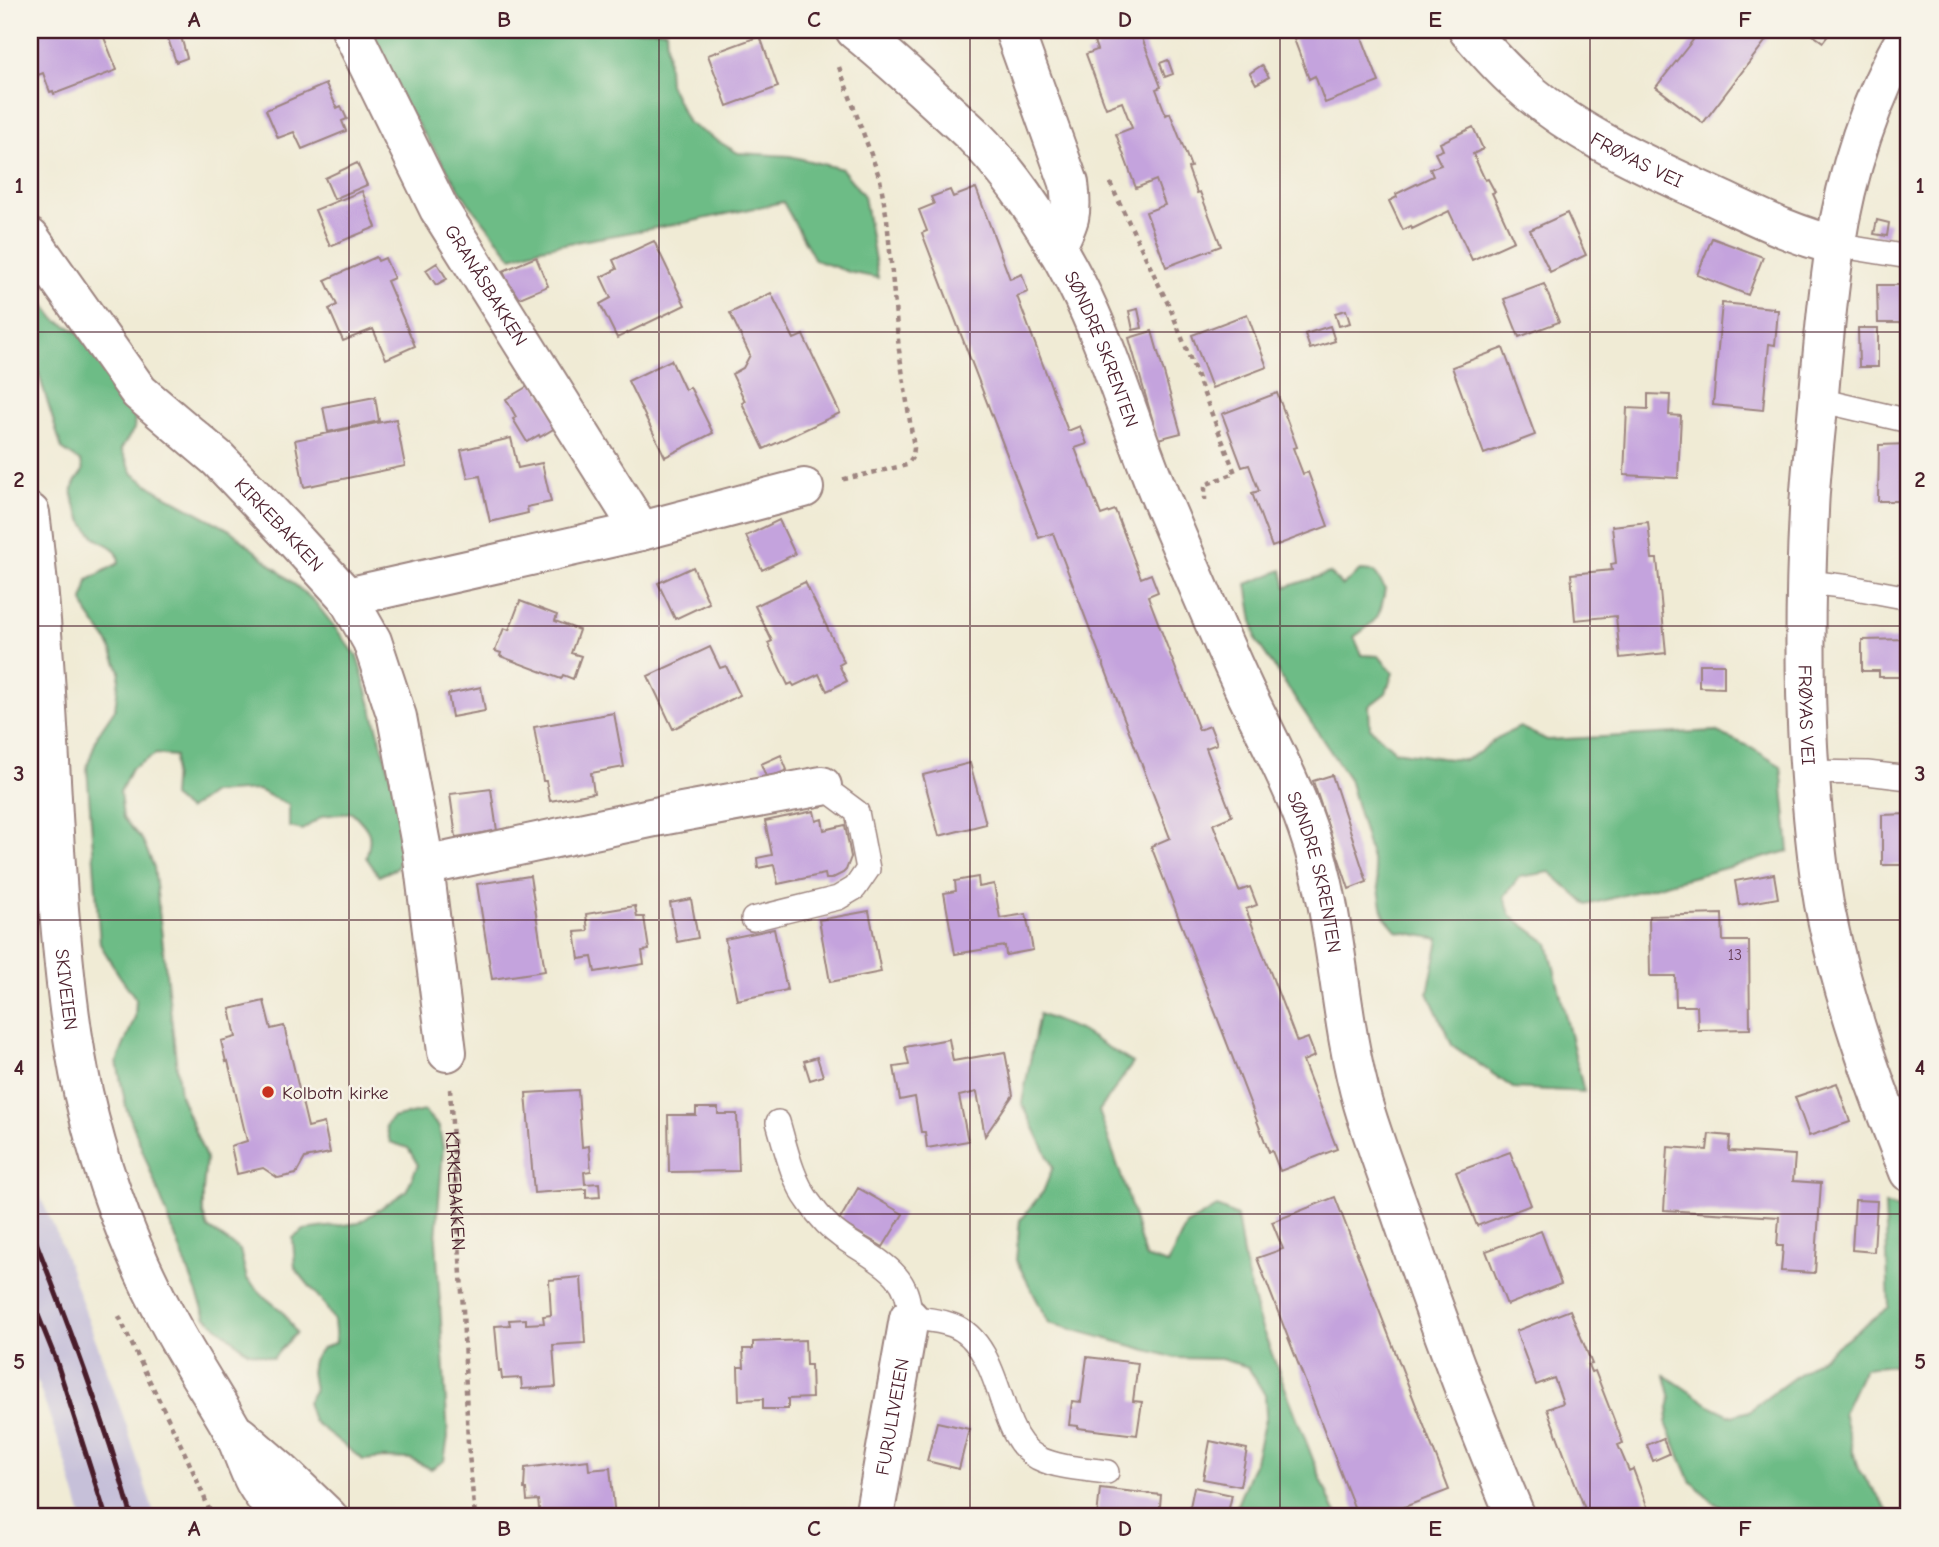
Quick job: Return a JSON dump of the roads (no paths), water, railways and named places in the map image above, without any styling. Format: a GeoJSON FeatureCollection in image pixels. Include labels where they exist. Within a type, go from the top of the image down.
{"type":"FeatureCollection","features":[{"type":"Feature","properties":{"kind":"street","name":"GRANÅSBAKKEN"},"geometry":{"type":"LineString","coordinates":[[351,30],[439,209],[641,531]]}},
{"type":"Feature","properties":{"kind":"street","name":"SØNDRE SKRENTEN"},"geometry":{"type":"LineString","coordinates":[[1014,30],[1069,183],[1072,205],[1068,225],[1056,248]]}},
{"type":"Feature","properties":{"kind":"street","name":"FRØYAS VEI"},"geometry":{"type":"LineString","coordinates":[[1468,30],[1515,80],[1577,127],[1656,171],[1779,228],[1835,245]]}},
{"type":"Feature","properties":{"kind":"street","name":"SØNDRE SKRENTEN"},"geometry":{"type":"LineString","coordinates":[[846,44],[875,45],[974,137],[1020,191],[1077,286],[1191,571],[1308,828],[1333,933],[1363,1103],[1422,1274],[1516,1517]]}},
{"type":"Feature","properties":{"kind":"street","name":"FRØYAS VEI"},"geometry":{"type":"LineString","coordinates":[[1904,52],[1880,92],[1854,161],[1835,245],[1809,509],[1806,693],[1811,814],[1824,901],[1842,979],[1872,1077],[1909,1172]]}},
{"type":"Feature","properties":{"kind":"street","name":"KIRKEBAKKEN"},"geometry":{"type":"LineString","coordinates":[[30,238],[139,392],[218,459],[294,538],[347,597],[372,640],[397,717],[424,866],[447,1052]]}},
{"type":"Feature","properties":{"kind":"street"},"geometry":{"type":"LineString","coordinates":[[347,597],[641,531],[804,488]]}},
{"type":"Feature","properties":{"kind":"street","name":"SKIVEIEN"},"geometry":{"type":"LineString","coordinates":[[30,513],[47,702],[63,957],[83,1092],[120,1216],[143,1270],[168,1322],[233,1431],[256,1483],[279,1517]]}},
{"type":"Feature","properties":{"kind":"street"},"geometry":{"type":"LineString","coordinates":[[424,866],[655,817],[822,786]]}},
{"type":"Feature","properties":{"kind":"street","name":"FURULIVEIEN"},"geometry":{"type":"LineString","coordinates":[[874,1517],[909,1318]]}},
{"type":"Feature","properties":{"kind":"street","name":"SKIVEIEN"},"geometry":{"type":"LineString","coordinates":[[233,1431],[328,1517]]}},
{"type":"Feature","properties":{"kind":"lane"},"geometry":{"type":"LineString","coordinates":[[1835,245],[1909,257]]}},
{"type":"Feature","properties":{"kind":"lane"},"geometry":{"type":"LineString","coordinates":[[1819,400],[1909,421]]}},
{"type":"Feature","properties":{"kind":"lane"},"geometry":{"type":"LineString","coordinates":[[1807,582],[1909,598]]}},
{"type":"Feature","properties":{"kind":"lane"},"geometry":{"type":"LineString","coordinates":[[1809,772],[1867,773],[1909,778]]}},
{"type":"Feature","properties":{"kind":"lane"},"geometry":{"type":"LineString","coordinates":[[752,919],[838,898],[855,888],[868,869],[857,813],[822,786]]}},
{"type":"Feature","properties":{"kind":"lane"},"geometry":{"type":"LineString","coordinates":[[778,1122],[793,1172],[807,1200],[828,1226],[884,1264],[898,1277],[908,1296],[909,1318],[931,1319],[955,1326],[976,1342],[991,1368],[1006,1414],[1023,1446],[1037,1457],[1053,1464],[1107,1472]]}},
{"type":"Feature","properties":{"kind":"railway"},"geometry":{"type":"LineString","coordinates":[[30,1227],[85,1371],[132,1517]]}},
{"type":"Feature","properties":{"kind":"railway"},"geometry":{"type":"LineString","coordinates":[[30,1295],[56,1360],[106,1517]]}},
{"type":"Feature","properties":{"kind":"place","name":"Kolbotn kirke"},"geometry":{"type":"Point","coordinates":[268,1092]}}]}
